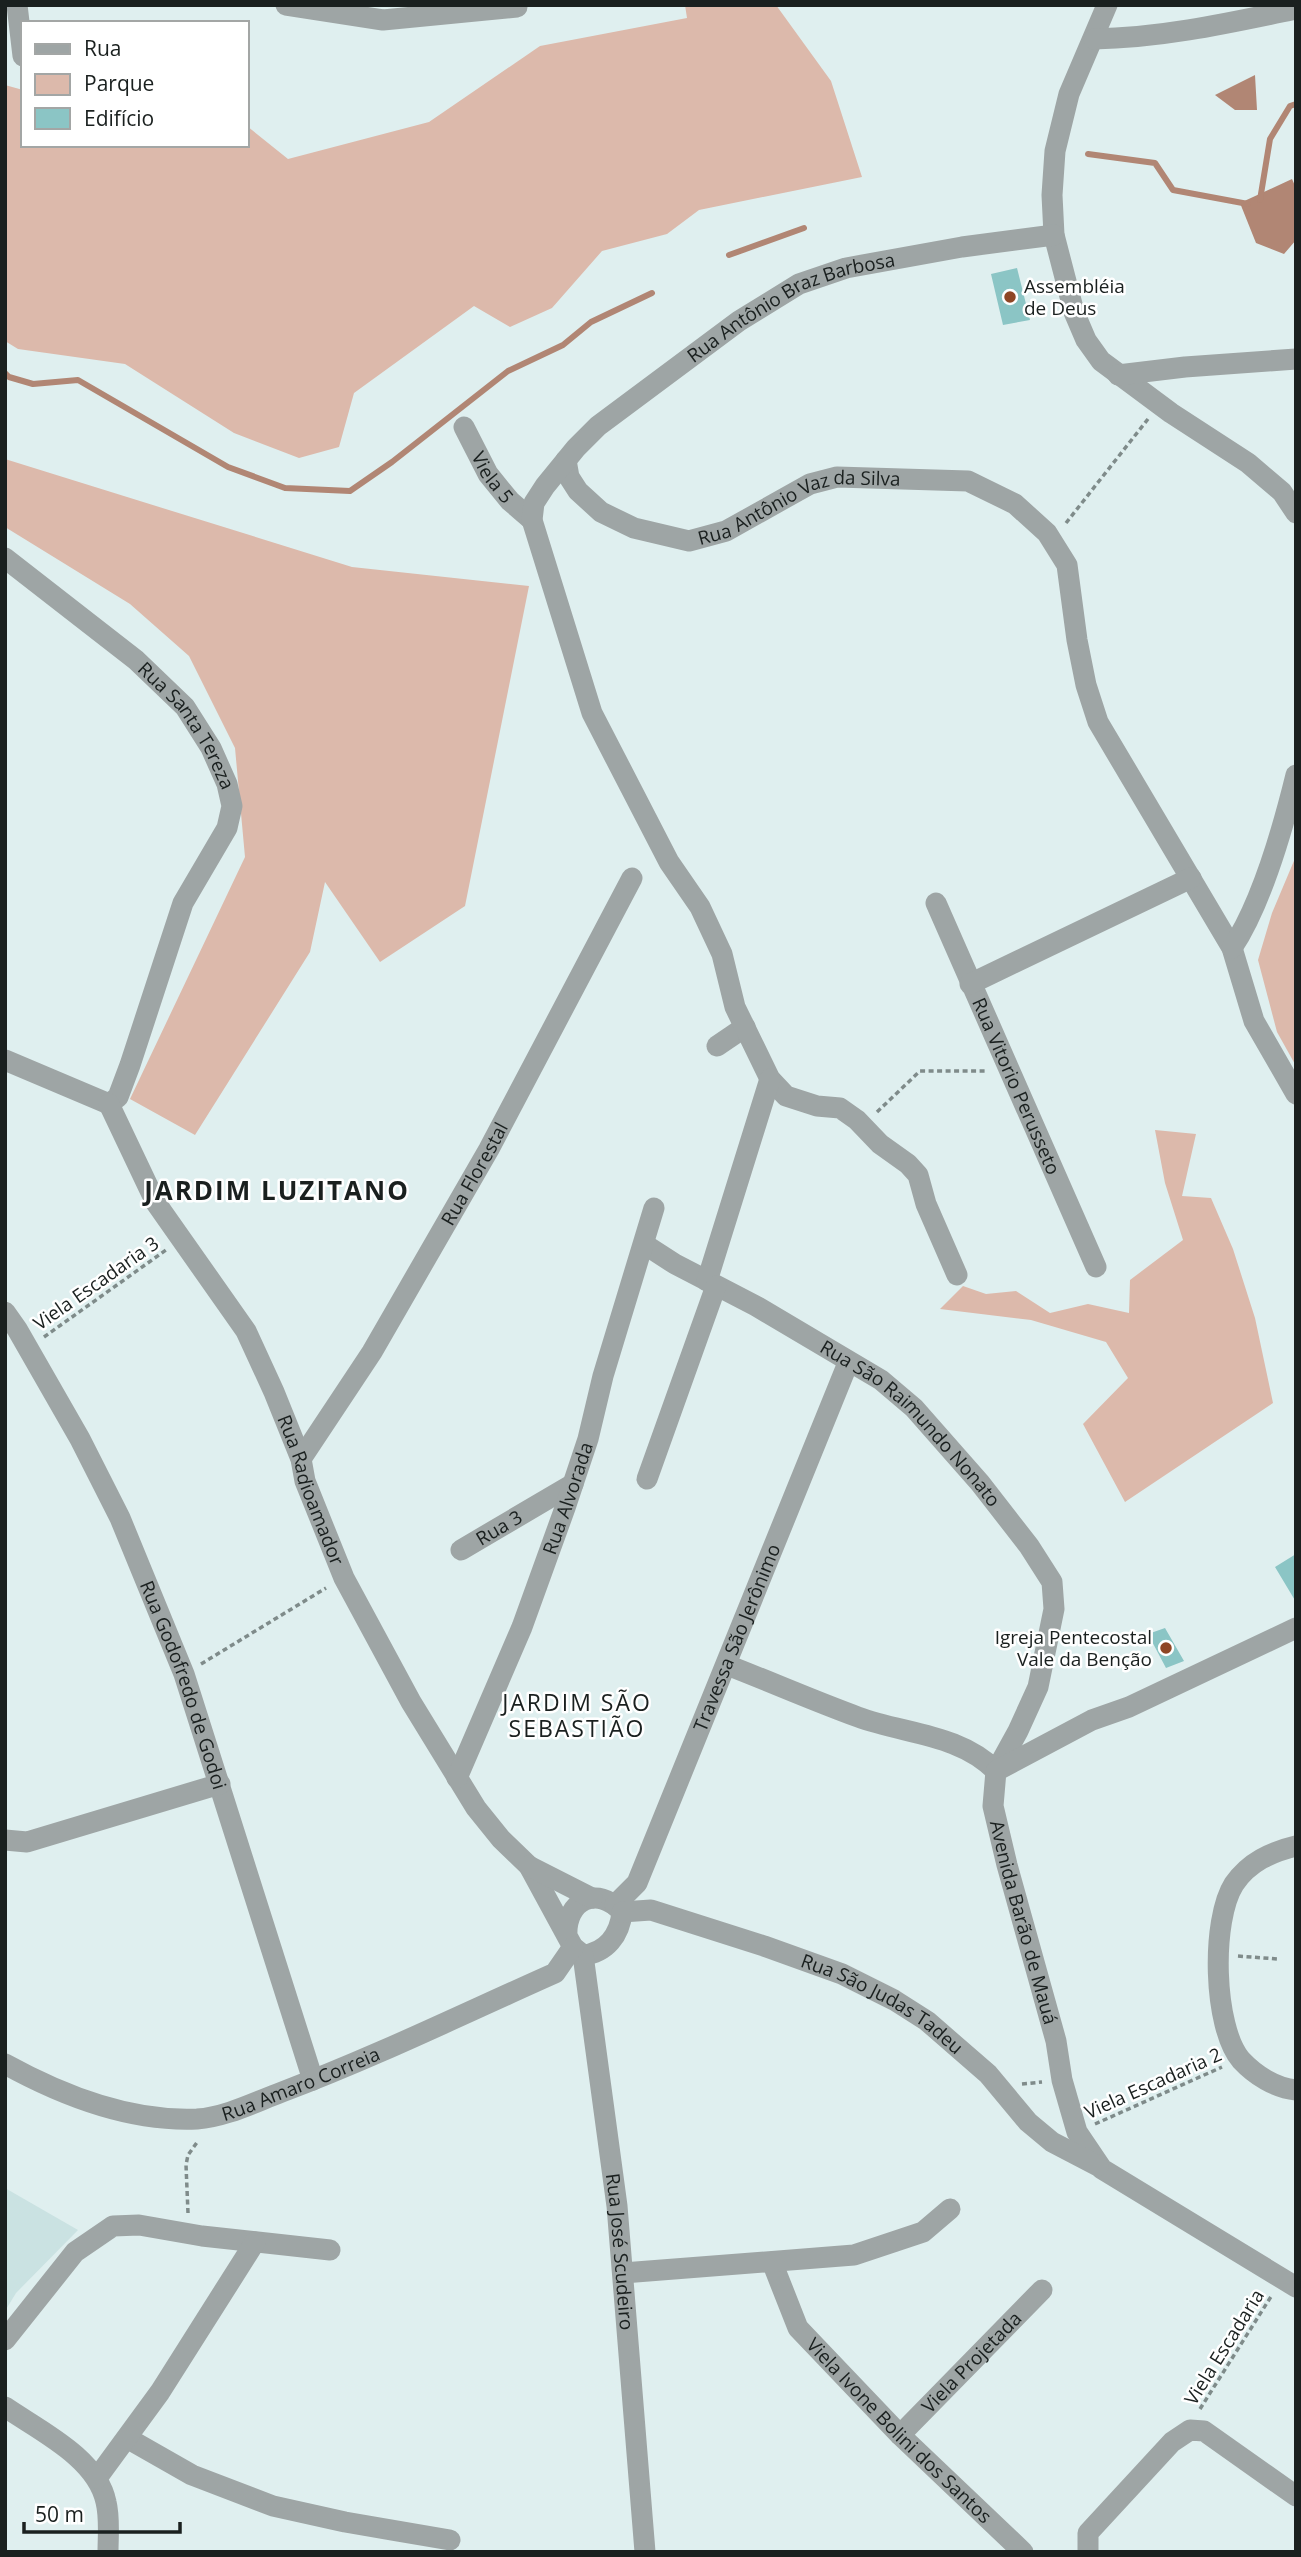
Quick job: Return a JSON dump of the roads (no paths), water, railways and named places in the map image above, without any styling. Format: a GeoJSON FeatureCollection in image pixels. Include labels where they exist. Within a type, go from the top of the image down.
{"type":"FeatureCollection","features":[{"type":"Feature","properties":{"kind":"street"},"geometry":{"type":"LineString","coordinates":[[17,5],[21,39]]}},
{"type":"Feature","properties":{"kind":"street"},"geometry":{"type":"LineString","coordinates":[[286,5],[383,20],[522,6]]}},
{"type":"Feature","properties":{"kind":"street"},"geometry":{"type":"LineString","coordinates":[[1107,5],[1069,94],[1055,151],[1052,195],[1054,235],[1074,312],[1086,340],[1101,361],[1248,463],[1282,492],[1296,513]]}},
{"type":"Feature","properties":{"kind":"street"},"geometry":{"type":"LineString","coordinates":[[1094,38],[1132,38],[1296,9]]}},
{"type":"Feature","properties":{"kind":"street","name":"Rua Antônio Braz Barbosa"},"geometry":{"type":"LineString","coordinates":[[566,460],[598,426],[739,321],[799,284],[846,268],[962,247],[1054,235]]}},
{"type":"Feature","properties":{"kind":"street"},"geometry":{"type":"LineString","coordinates":[[1118,375],[1226,363],[1296,359]]}},
{"type":"Feature","properties":{"kind":"street","name":"Viela 5"},"geometry":{"type":"LineString","coordinates":[[464,426],[488,474],[510,501],[532,520]]}},
{"type":"Feature","properties":{"kind":"street"},"geometry":{"type":"LineString","coordinates":[[566,460],[534,503],[532,520],[592,713],[669,862],[700,907],[722,954],[735,1007],[770,1079],[786,1096],[817,1106],[840,1108],[880,1144],[908,1164],[918,1175],[926,1204],[957,1275]]}},
{"type":"Feature","properties":{"kind":"street","name":"Rua Antônio Vaz da Silva"},"geometry":{"type":"LineString","coordinates":[[566,460],[569,477],[578,491],[601,512],[634,528],[689,541],[726,531],[810,484],[837,477],[968,481],[1015,504],[1047,533],[1067,565],[1077,640],[1086,685],[1098,722],[1232,948],[1254,1021],[1296,1094]]}},
{"type":"Feature","properties":{"kind":"street","name":"Rua Santa Tereza"},"geometry":{"type":"LineString","coordinates":[[5,558],[136,660],[185,707],[211,748],[227,784],[232,806],[227,828],[183,904],[118,1097],[109,1104]]}},
{"type":"Feature","properties":{"kind":"street"},"geometry":{"type":"LineString","coordinates":[[1232,948],[1245,928],[1281,833],[1296,775]]}},
{"type":"Feature","properties":{"kind":"street","name":"Rua Florestal"},"geometry":{"type":"LineString","coordinates":[[301,1460],[372,1352],[489,1149],[632,878]]}},
{"type":"Feature","properties":{"kind":"street"},"geometry":{"type":"LineString","coordinates":[[970,984],[1191,878]]}},
{"type":"Feature","properties":{"kind":"street","name":"Rua Vitorio Perusseto"},"geometry":{"type":"LineString","coordinates":[[936,903],[1096,1267]]}},
{"type":"Feature","properties":{"kind":"street"},"geometry":{"type":"LineString","coordinates":[[717,1046],[745,1027]]}},
{"type":"Feature","properties":{"kind":"street"},"geometry":{"type":"LineString","coordinates":[[5,1060],[109,1104]]}},
{"type":"Feature","properties":{"kind":"street"},"geometry":{"type":"LineString","coordinates":[[647,1479],[711,1283],[770,1079]]}},
{"type":"Feature","properties":{"kind":"street","name":"Rua Radioamador"},"geometry":{"type":"LineString","coordinates":[[109,1104],[156,1203],[246,1331],[301,1460],[305,1481],[344,1578],[411,1702],[476,1808],[501,1839],[529,1866],[574,1946]]}},
{"type":"Feature","properties":{"kind":"street","name":"Rua Alvorada"},"geometry":{"type":"LineString","coordinates":[[457,1778],[522,1627],[573,1484],[654,1208]]}},
{"type":"Feature","properties":{"kind":"street","name":"Rua São Raimundo Nonato"},"geometry":{"type":"LineString","coordinates":[[645,1244],[881,1380],[914,1408],[980,1483],[1029,1546],[1052,1582],[1054,1609],[1038,1687],[996,1771]]}},
{"type":"Feature","properties":{"kind":"street","name":"Rua Godofredo de Godoi"},"geometry":{"type":"LineString","coordinates":[[5,1312],[80,1439],[120,1518],[184,1674],[313,2080]]}},
{"type":"Feature","properties":{"kind":"street","name":"Travessa São Jerônimo"},"geometry":{"type":"LineString","coordinates":[[618,1909],[637,1883],[848,1363]]}},
{"type":"Feature","properties":{"kind":"street","name":"Rua 3"},"geometry":{"type":"LineString","coordinates":[[461,1550],[573,1484]]}},
{"type":"Feature","properties":{"kind":"street"},"geometry":{"type":"LineString","coordinates":[[727,1665],[860,1718],[962,1746],[984,1758],[996,1771],[1092,1720],[1129,1707],[1296,1628]]}},
{"type":"Feature","properties":{"kind":"street","name":"Avenida Barão de Mauá"},"geometry":{"type":"LineString","coordinates":[[996,1771],[993,1806],[1056,2042],[1062,2080],[1077,2132],[1102,2169],[1289,2283]]}},
{"type":"Feature","properties":{"kind":"street"},"geometry":{"type":"LineString","coordinates":[[16,1841],[220,1784]]}},
{"type":"Feature","properties":{"kind":"street"},"geometry":{"type":"LineString","coordinates":[[1296,1846],[1266,1855],[1248,1868],[1234,1885],[1225,1905],[1217,1987],[1230,2038],[1240,2059],[1272,2083],[1296,2090]]}},
{"type":"Feature","properties":{"kind":"street","name":"Rua Radioamador"},"geometry":{"type":"LineString","coordinates":[[529,1866],[592,1898]]}},
{"type":"Feature","properties":{"kind":"street"},"geometry":{"type":"LineString","coordinates":[[592,1898],[618,1909],[621,1926],[597,1954],[574,1946],[566,1923],[576,1905],[592,1898]]}},
{"type":"Feature","properties":{"kind":"street","name":"Rua São Judas Tadeu"},"geometry":{"type":"LineString","coordinates":[[618,1909],[651,1910],[764,1945],[842,1974],[894,2000],[927,2021],[988,2074],[1028,2122],[1052,2142],[1102,2169]]}},
{"type":"Feature","properties":{"kind":"street","name":"Rua Amaro Correia"},"geometry":{"type":"LineString","coordinates":[[5,2064],[97,2104],[134,2114],[167,2118],[212,2117],[313,2080],[555,1973],[574,1946]]}},
{"type":"Feature","properties":{"kind":"street","name":"Rua José Scudeiro"},"geometry":{"type":"LineString","coordinates":[[574,1946],[617,2206],[645,2552]]}},
{"type":"Feature","properties":{"kind":"street"},"geometry":{"type":"LineString","coordinates":[[623,2273],[855,2255],[923,2232],[950,2210]]}},
{"type":"Feature","properties":{"kind":"street"},"geometry":{"type":"LineString","coordinates":[[5,2340],[75,2252],[113,2226],[139,2225],[202,2236],[330,2249]]}},
{"type":"Feature","properties":{"kind":"street"},"geometry":{"type":"LineString","coordinates":[[97,2478],[160,2392],[256,2242]]}},
{"type":"Feature","properties":{"kind":"street","name":"Viela Ivone Bolini dos Santos"},"geometry":{"type":"LineString","coordinates":[[772,2262],[798,2329],[900,2435],[1023,2552]]}},
{"type":"Feature","properties":{"kind":"street","name":"Viela Projetada"},"geometry":{"type":"LineString","coordinates":[[900,2435],[1042,2290]]}},
{"type":"Feature","properties":{"kind":"street"},"geometry":{"type":"LineString","coordinates":[[5,2407],[79,2458],[97,2478],[107,2505],[108,2552]]}},
{"type":"Feature","properties":{"kind":"street"},"geometry":{"type":"LineString","coordinates":[[1088,2552],[1088,2533],[1172,2442],[1190,2430],[1204,2431],[1296,2496]]}},
{"type":"Feature","properties":{"kind":"street"},"geometry":{"type":"LineString","coordinates":[[127,2438],[192,2474],[273,2507],[450,2540]]}},
{"type":"Feature","properties":{"kind":"waterway"},"geometry":{"type":"LineString","coordinates":[[1260,200],[1270,139],[1290,106],[1296,104]]}},
{"type":"Feature","properties":{"kind":"waterway"},"geometry":{"type":"LineString","coordinates":[[1088,154],[1155,163],[1173,190],[1248,204]]}},
{"type":"Feature","properties":{"kind":"waterway"},"geometry":{"type":"LineString","coordinates":[[729,255],[804,228]]}},
{"type":"Feature","properties":{"kind":"waterway"},"geometry":{"type":"LineString","coordinates":[[5,373],[9,377],[33,384],[78,380],[228,467],[285,488],[350,491],[392,462],[508,371],[563,345],[591,322],[652,293]]}},
{"type":"Feature","properties":{"kind":"place","name":"Assembléia de Deus"},"geometry":{"type":"Point","coordinates":[1010,297]}},
{"type":"Feature","properties":{"kind":"place","name":"Igreja Pentecostal Vale da Benção"},"geometry":{"type":"Point","coordinates":[1166,1648]}},
{"type":"Feature","properties":{"kind":"district","name":"JARDIM LUZITANO"},"geometry":{"type":"Point","coordinates":[277,1191]}},
{"type":"Feature","properties":{"kind":"district","name":"JARDIM SÃO SEBASTIÃO"},"geometry":{"type":"Point","coordinates":[577,1716]}}]}
